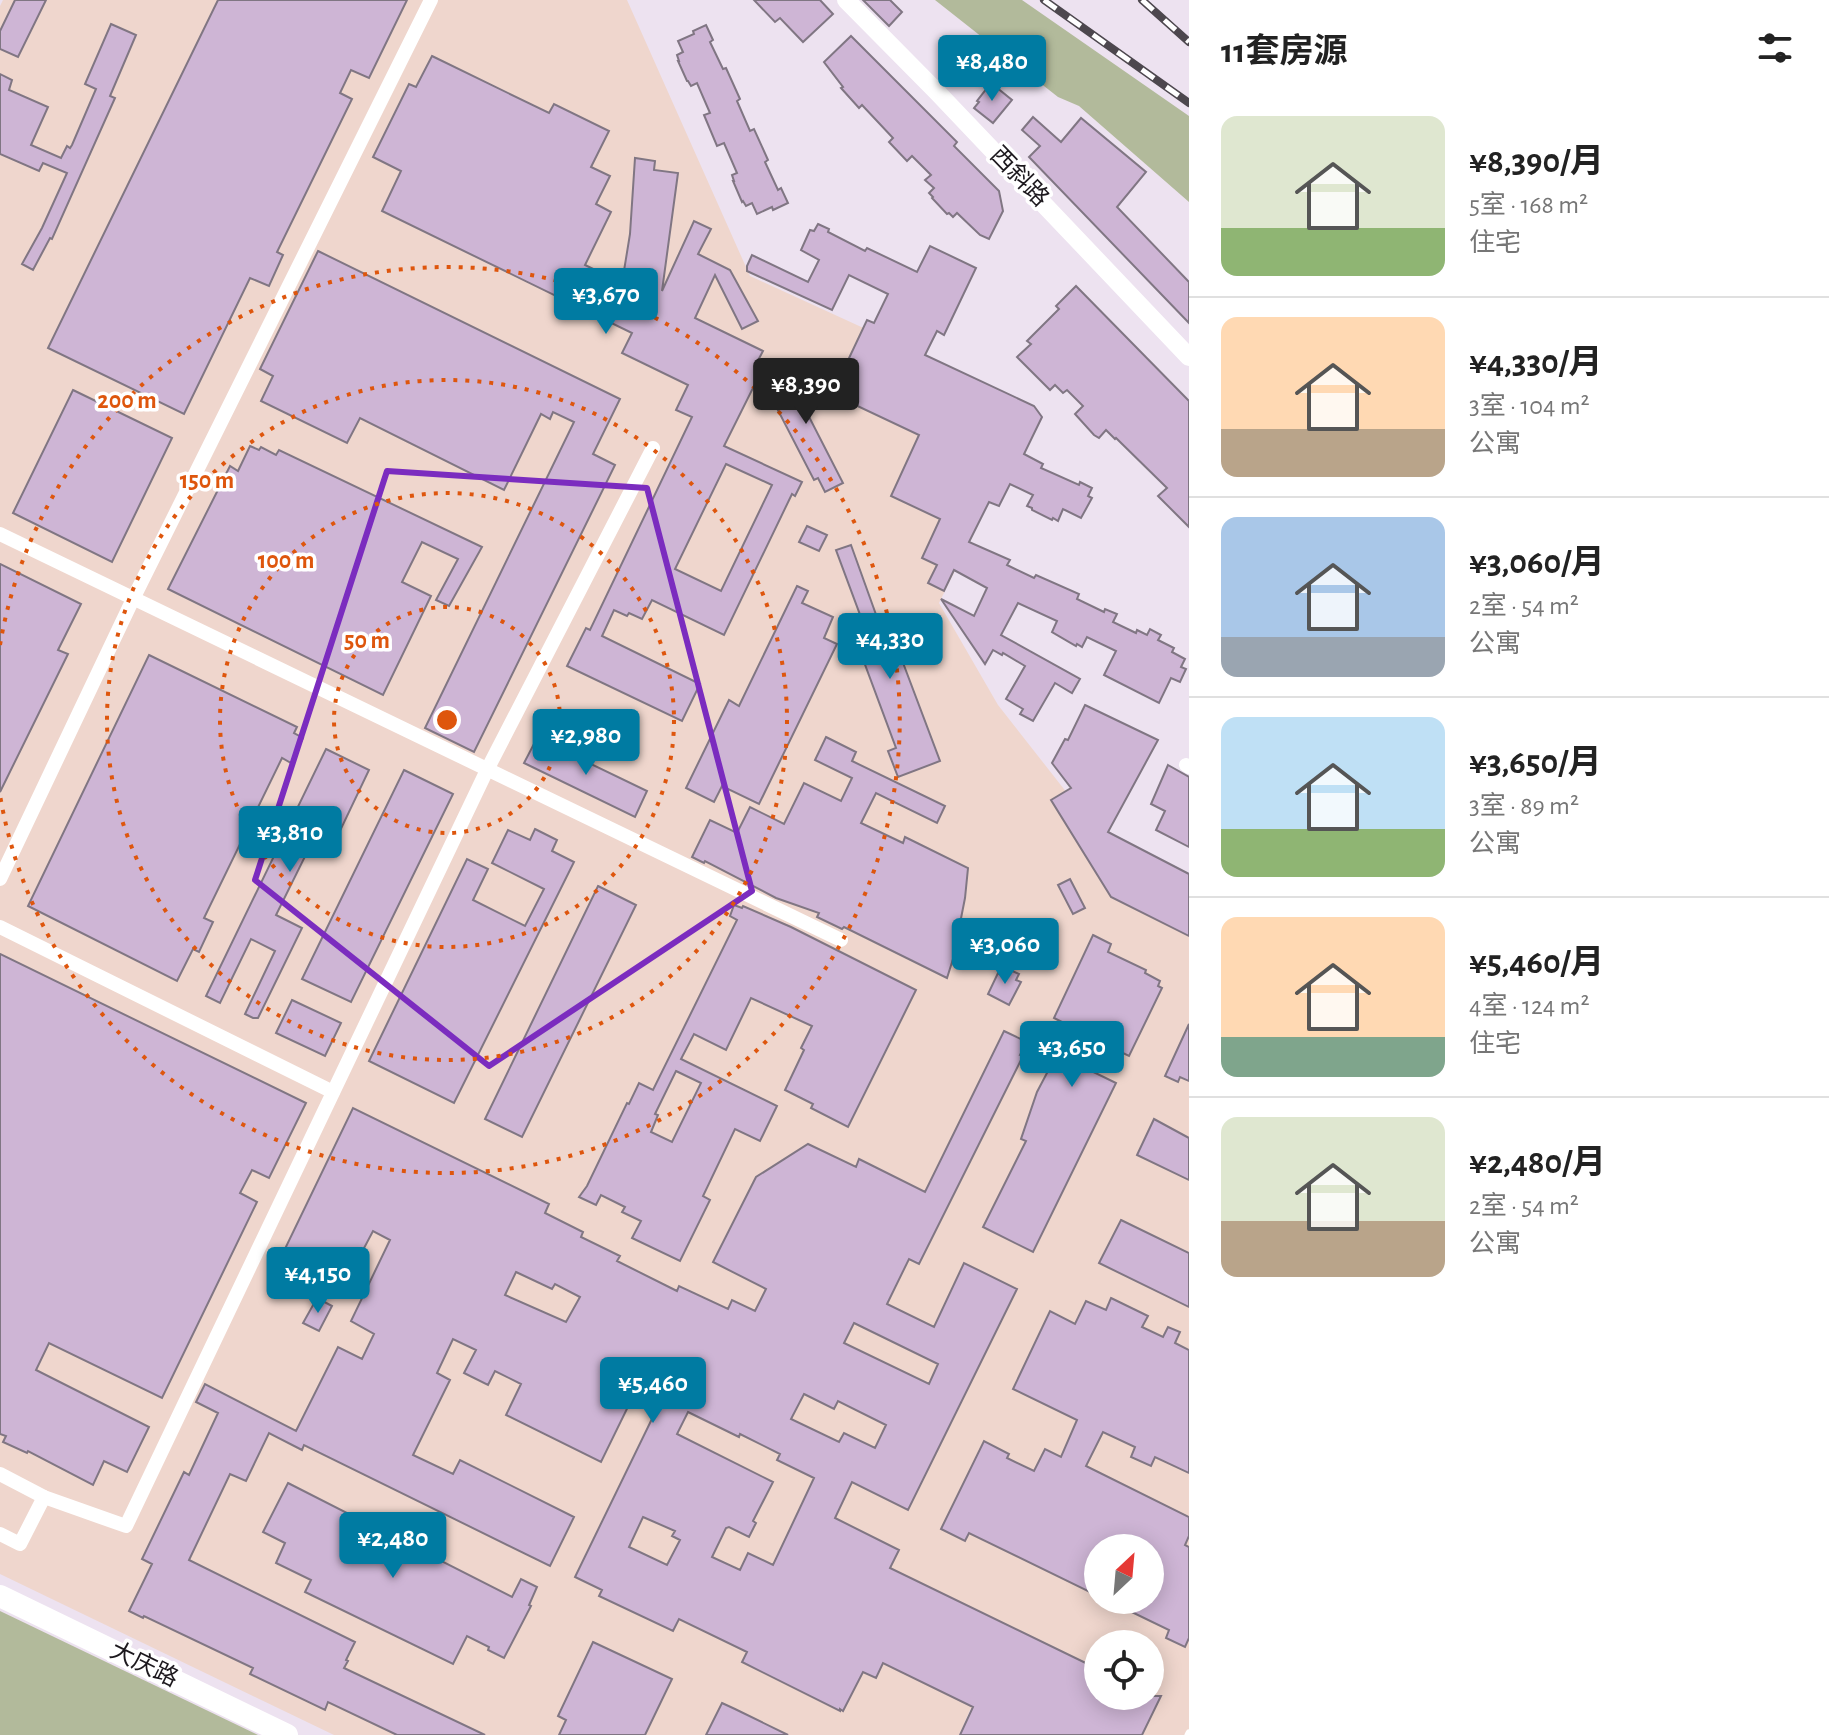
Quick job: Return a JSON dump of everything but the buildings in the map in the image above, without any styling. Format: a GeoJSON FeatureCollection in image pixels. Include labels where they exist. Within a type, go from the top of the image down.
{"type":"FeatureCollection","features":[{"type":"Feature","properties":{"kind":"main road","name":"大庆路"},"geometry":{"type":"LineString","coordinates":[[0,1596],[287,1735]]}},
{"type":"Feature","properties":{"kind":"street"},"geometry":{"type":"LineString","coordinates":[[0,879],[133,599],[431,0]]}},
{"type":"Feature","properties":{"kind":"street","name":"西斜路"},"geometry":{"type":"LineString","coordinates":[[846,0],[1189,357]]}},
{"type":"Feature","properties":{"kind":"street"},"geometry":{"type":"LineString","coordinates":[[0,1474],[44,1497],[126,1526],[487,770],[653,448]]}},
{"type":"Feature","properties":{"kind":"street"},"geometry":{"type":"LineString","coordinates":[[0,534],[841,940]]}},
{"type":"Feature","properties":{"kind":"street"},"geometry":{"type":"LineString","coordinates":[[0,927],[333,1092]]}},
{"type":"Feature","properties":{"kind":"street"},"geometry":{"type":"LineString","coordinates":[[0,1534],[20,1544],[44,1497]]}},
{"type":"Feature","properties":{"kind":"highlighted area"},"geometry":{"type":"Polygon","coordinates":[[[387,471],[647,488],[752,891],[489,1066],[255,880],[387,471]]]}},
{"type":"Feature","properties":{"kind":"shaded area"},"geometry":{"type":"Polygon","coordinates":[[[3,0],[627,0],[750,276],[1036,407],[939,603],[998,705],[1089,821],[1189,875],[1189,1735],[1026,1735],[971,1708],[959,1735],[334,1735],[0,1574],[0,6],[3,0]]]}},
{"type":"Feature","properties":{"kind":"green space"},"geometry":{"type":"Polygon","coordinates":[[[935,0],[1022,0],[1189,116],[1189,202],[1079,106],[1058,97],[935,0]]]}},
{"type":"Feature","properties":{"kind":"green space"},"geometry":{"type":"Polygon","coordinates":[[[0,1611],[258,1735],[0,1735],[0,1611]]]}},
{"type":"Feature","properties":{"kind":"railway"},"geometry":{"type":"LineString","coordinates":[[1044,0],[1189,103]]}},
{"type":"Feature","properties":{"kind":"railway"},"geometry":{"type":"LineString","coordinates":[[1142,0],[1189,42]]}}]}
